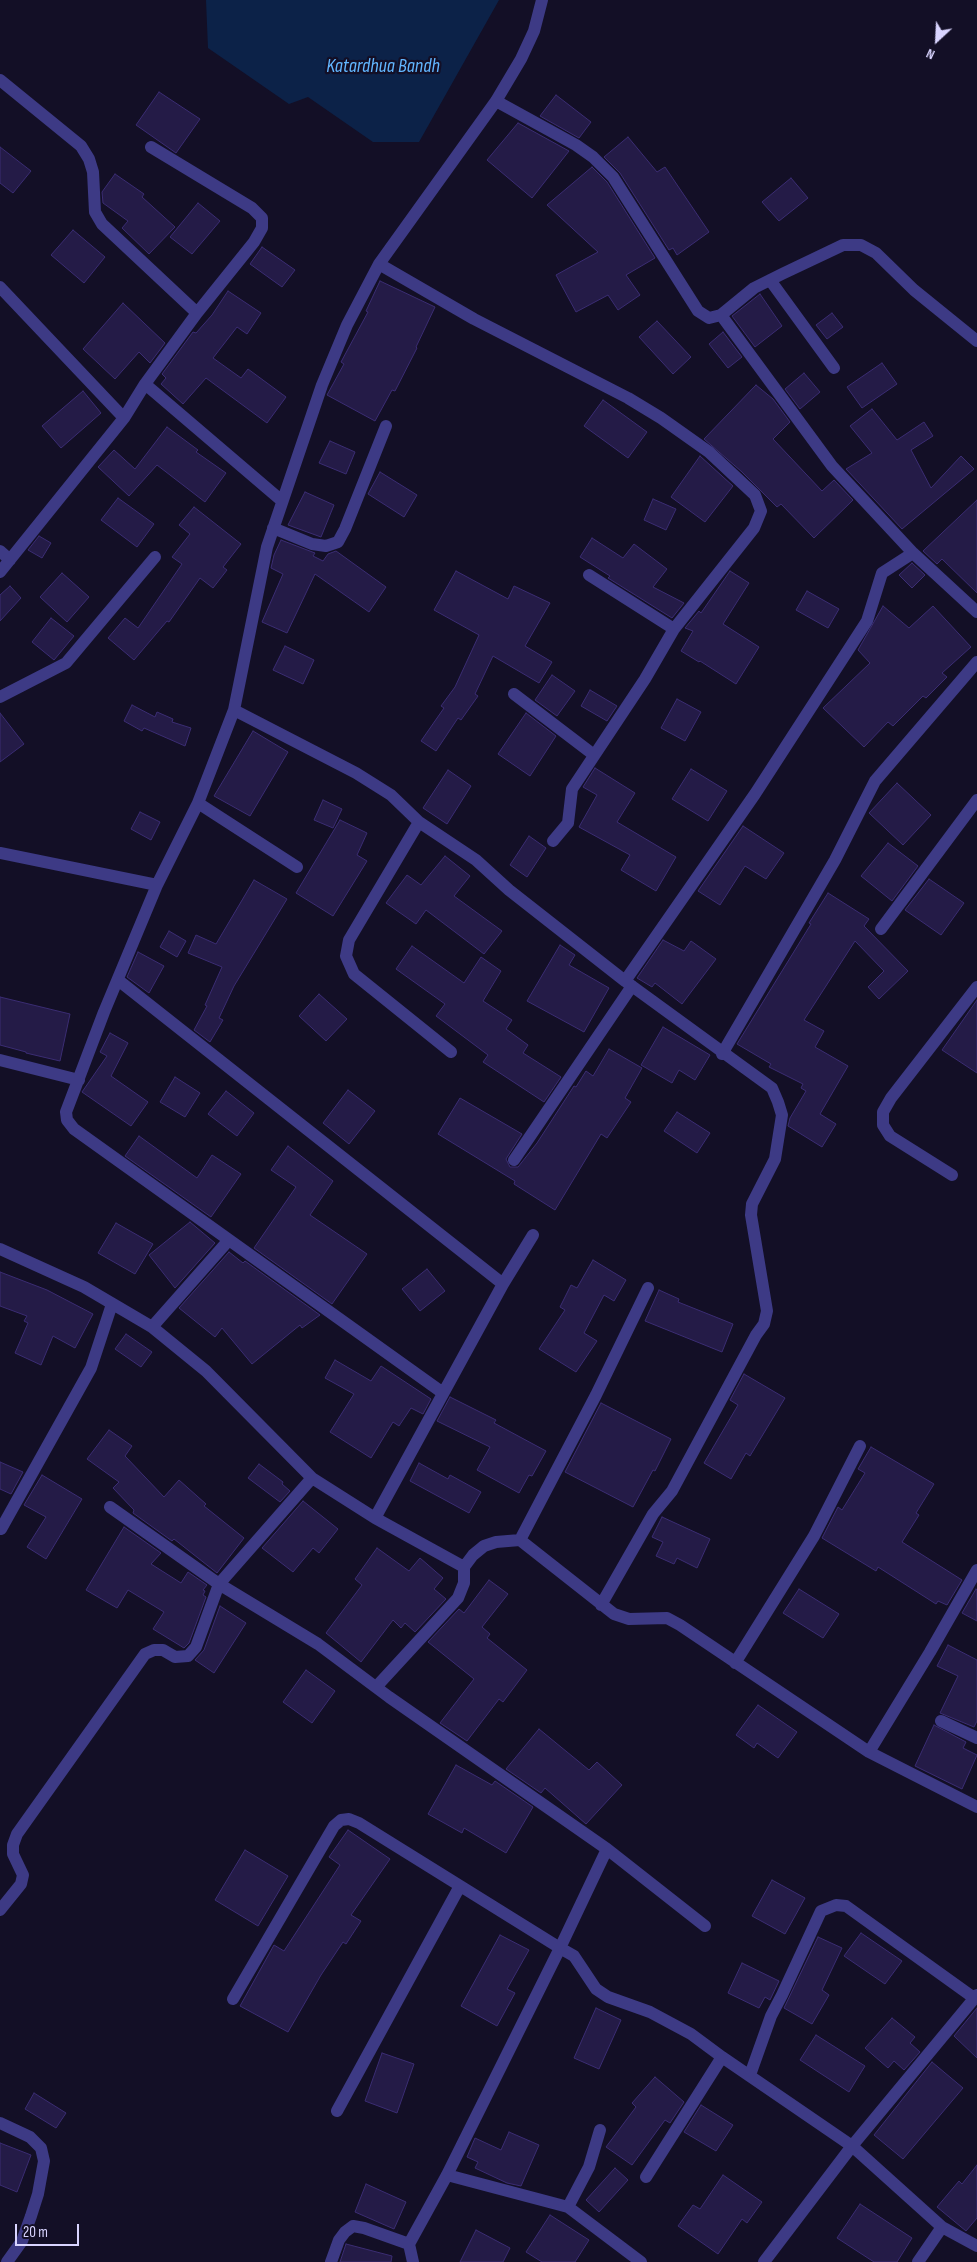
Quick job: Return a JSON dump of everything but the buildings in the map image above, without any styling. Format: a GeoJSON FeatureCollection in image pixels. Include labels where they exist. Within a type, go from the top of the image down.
{"type":"FeatureCollection","features":[{"type":"Feature","properties":{"kind":"street"},"geometry":{"type":"LineString","coordinates":[[443,1393],[74,1129],[67,1120],[66,1112],[157,885],[198,802],[234,710],[267,547],[347,325],[379,264],[496,101],[534,31],[542,0]]}},
{"type":"Feature","properties":{"kind":"street"},"geometry":{"type":"LineString","coordinates":[[0,80],[80,146],[89,159],[93,172],[95,212],[102,224],[197,313]]}},
{"type":"Feature","properties":{"kind":"street"},"geometry":{"type":"LineString","coordinates":[[496,101],[593,157],[613,177],[698,311],[709,318],[720,315],[754,288],[770,280],[843,246],[861,245],[876,253],[914,290],[977,341]]}},
{"type":"Feature","properties":{"kind":"street"},"geometry":{"type":"LineString","coordinates":[[0,572],[124,418],[197,313],[254,242],[262,228],[262,218],[252,208],[151,148]]}},
{"type":"Feature","properties":{"kind":"street"},"geometry":{"type":"LineString","coordinates":[[379,264],[474,319],[628,398],[661,418],[709,452],[755,495],[761,511],[754,528],[674,629],[645,679],[572,788],[568,822],[554,841]]}},
{"type":"Feature","properties":{"kind":"street"},"geometry":{"type":"LineString","coordinates":[[770,280],[834,368]]}},
{"type":"Feature","properties":{"kind":"street"},"geometry":{"type":"LineString","coordinates":[[0,287],[124,418]]}},
{"type":"Feature","properties":{"kind":"street"},"geometry":{"type":"LineString","coordinates":[[720,315],[832,466],[913,553],[977,612]]}},
{"type":"Feature","properties":{"kind":"street"},"geometry":{"type":"LineString","coordinates":[[146,384],[282,501]]}},
{"type":"Feature","properties":{"kind":"street"},"geometry":{"type":"LineString","coordinates":[[273,528],[312,544],[326,546],[338,542],[386,426]]}},
{"type":"Feature","properties":{"kind":"street"},"geometry":{"type":"LineString","coordinates":[[0,551],[10,560]]}},
{"type":"Feature","properties":{"kind":"street"},"geometry":{"type":"LineString","coordinates":[[514,1160],[628,984],[755,794],[866,621],[882,573],[913,553]]}},
{"type":"Feature","properties":{"kind":"street"},"geometry":{"type":"LineString","coordinates":[[0,697],[66,663],[155,557]]}},
{"type":"Feature","properties":{"kind":"street"},"geometry":{"type":"LineString","coordinates":[[589,575],[674,629]]}},
{"type":"Feature","properties":{"kind":"street"},"geometry":{"type":"LineString","coordinates":[[722,1054],[834,860],[875,781],[977,662]]}},
{"type":"Feature","properties":{"kind":"street"},"geometry":{"type":"LineString","coordinates":[[514,694],[594,755]]}},
{"type":"Feature","properties":{"kind":"street"},"geometry":{"type":"LineString","coordinates":[[234,710],[356,773],[391,795],[418,822],[476,860],[509,890],[628,984],[722,1054],[772,1088],[778,1102],[782,1115],[775,1159],[752,1204],[751,1215],[766,1304],[764,1324],[756,1335],[672,1491],[653,1514],[601,1605]]}},
{"type":"Feature","properties":{"kind":"street"},"geometry":{"type":"LineString","coordinates":[[881,929],[977,800]]}},
{"type":"Feature","properties":{"kind":"street"},"geometry":{"type":"LineString","coordinates":[[198,802],[297,867]]}},
{"type":"Feature","properties":{"kind":"street"},"geometry":{"type":"LineString","coordinates":[[418,822],[349,940],[346,956],[354,974],[451,1052]]}},
{"type":"Feature","properties":{"kind":"street"},"geometry":{"type":"LineString","coordinates":[[0,853],[157,885]]}},
{"type":"Feature","properties":{"kind":"street"},"geometry":{"type":"LineString","coordinates":[[118,980],[503,1284]]}},
{"type":"Feature","properties":{"kind":"street"},"geometry":{"type":"LineString","coordinates":[[952,1176],[890,1136],[883,1125],[883,1112],[891,1098],[977,987]]}},
{"type":"Feature","properties":{"kind":"street"},"geometry":{"type":"LineString","coordinates":[[0,1060],[79,1080]]}},
{"type":"Feature","properties":{"kind":"street"},"geometry":{"type":"LineString","coordinates":[[375,1518],[503,1284],[533,1235]]}},
{"type":"Feature","properties":{"kind":"street"},"geometry":{"type":"LineString","coordinates":[[152,1327],[228,1241]]}},
{"type":"Feature","properties":{"kind":"street"},"geometry":{"type":"LineString","coordinates":[[0,1249],[7,1250],[84,1287],[152,1327],[206,1371],[312,1478],[375,1518],[464,1567]]}},
{"type":"Feature","properties":{"kind":"street"},"geometry":{"type":"LineString","coordinates":[[520,1540],[596,1395],[648,1288]]}},
{"type":"Feature","properties":{"kind":"street"},"geometry":{"type":"LineString","coordinates":[[1,1529],[91,1368],[112,1304]]}},
{"type":"Feature","properties":{"kind":"street"},"geometry":{"type":"LineString","coordinates":[[735,1663],[814,1536],[860,1446]]}},
{"type":"Feature","properties":{"kind":"street"},"geometry":{"type":"LineString","coordinates":[[0,1910],[21,1884],[23,1875],[14,1854],[13,1845],[17,1834],[144,1654],[154,1650],[163,1650],[175,1657],[188,1656],[196,1647],[219,1584],[312,1478]]}},
{"type":"Feature","properties":{"kind":"street"},"geometry":{"type":"LineString","coordinates":[[110,1507],[219,1584],[318,1644],[377,1686],[389,1697],[607,1849],[705,1926]]}},
{"type":"Feature","properties":{"kind":"street"},"geometry":{"type":"LineString","coordinates":[[377,1686],[458,1598],[464,1583],[464,1567],[473,1555],[484,1546],[496,1542],[520,1540],[614,1614],[629,1619],[667,1618],[869,1752],[977,1807]]}},
{"type":"Feature","properties":{"kind":"street"},"geometry":{"type":"LineString","coordinates":[[869,1752],[977,1570]]}},
{"type":"Feature","properties":{"kind":"street"},"geometry":{"type":"LineString","coordinates":[[941,1721],[977,1738]]}},
{"type":"Feature","properties":{"kind":"street"},"geometry":{"type":"LineString","coordinates":[[233,1999],[334,1826],[341,1820],[349,1819],[359,1823],[574,1956],[596,1989],[608,1997],[650,2012],[691,2034],[852,2146],[942,2227],[974,2241]]}},
{"type":"Feature","properties":{"kind":"street"},"geometry":{"type":"LineString","coordinates":[[413,2262],[409,2244],[447,2175],[607,1849]]}},
{"type":"Feature","properties":{"kind":"street"},"geometry":{"type":"LineString","coordinates":[[337,2111],[460,1886]]}},
{"type":"Feature","properties":{"kind":"street"},"geometry":{"type":"LineString","coordinates":[[750,2075],[771,2016],[821,1911],[836,1905],[846,1906],[976,1996],[852,2146],[764,2262]]}},
{"type":"Feature","properties":{"kind":"street"},"geometry":{"type":"LineString","coordinates":[[646,2177],[722,2057]]}},
{"type":"Feature","properties":{"kind":"street"},"geometry":{"type":"LineString","coordinates":[[0,2123],[30,2137],[41,2148],[44,2161],[38,2194],[22,2241],[7,2262]]}},
{"type":"Feature","properties":{"kind":"street"},"geometry":{"type":"LineString","coordinates":[[568,2207],[589,2167],[600,2130]]}},
{"type":"Feature","properties":{"kind":"street"},"geometry":{"type":"LineString","coordinates":[[447,2175],[568,2207],[641,2262]]}},
{"type":"Feature","properties":{"kind":"street"},"geometry":{"type":"LineString","coordinates":[[331,2262],[339,2240],[353,2226],[409,2244]]}},
{"type":"Feature","properties":{"kind":"street"},"geometry":{"type":"LineString","coordinates":[[918,2262],[942,2227]]}},
{"type":"Feature","properties":{"kind":"water","name":"Katardhua Bandh"},"geometry":{"type":"Polygon","coordinates":[[[206,0],[499,0],[419,142],[373,142],[308,97],[289,104],[208,48],[206,0]]]}}]}
